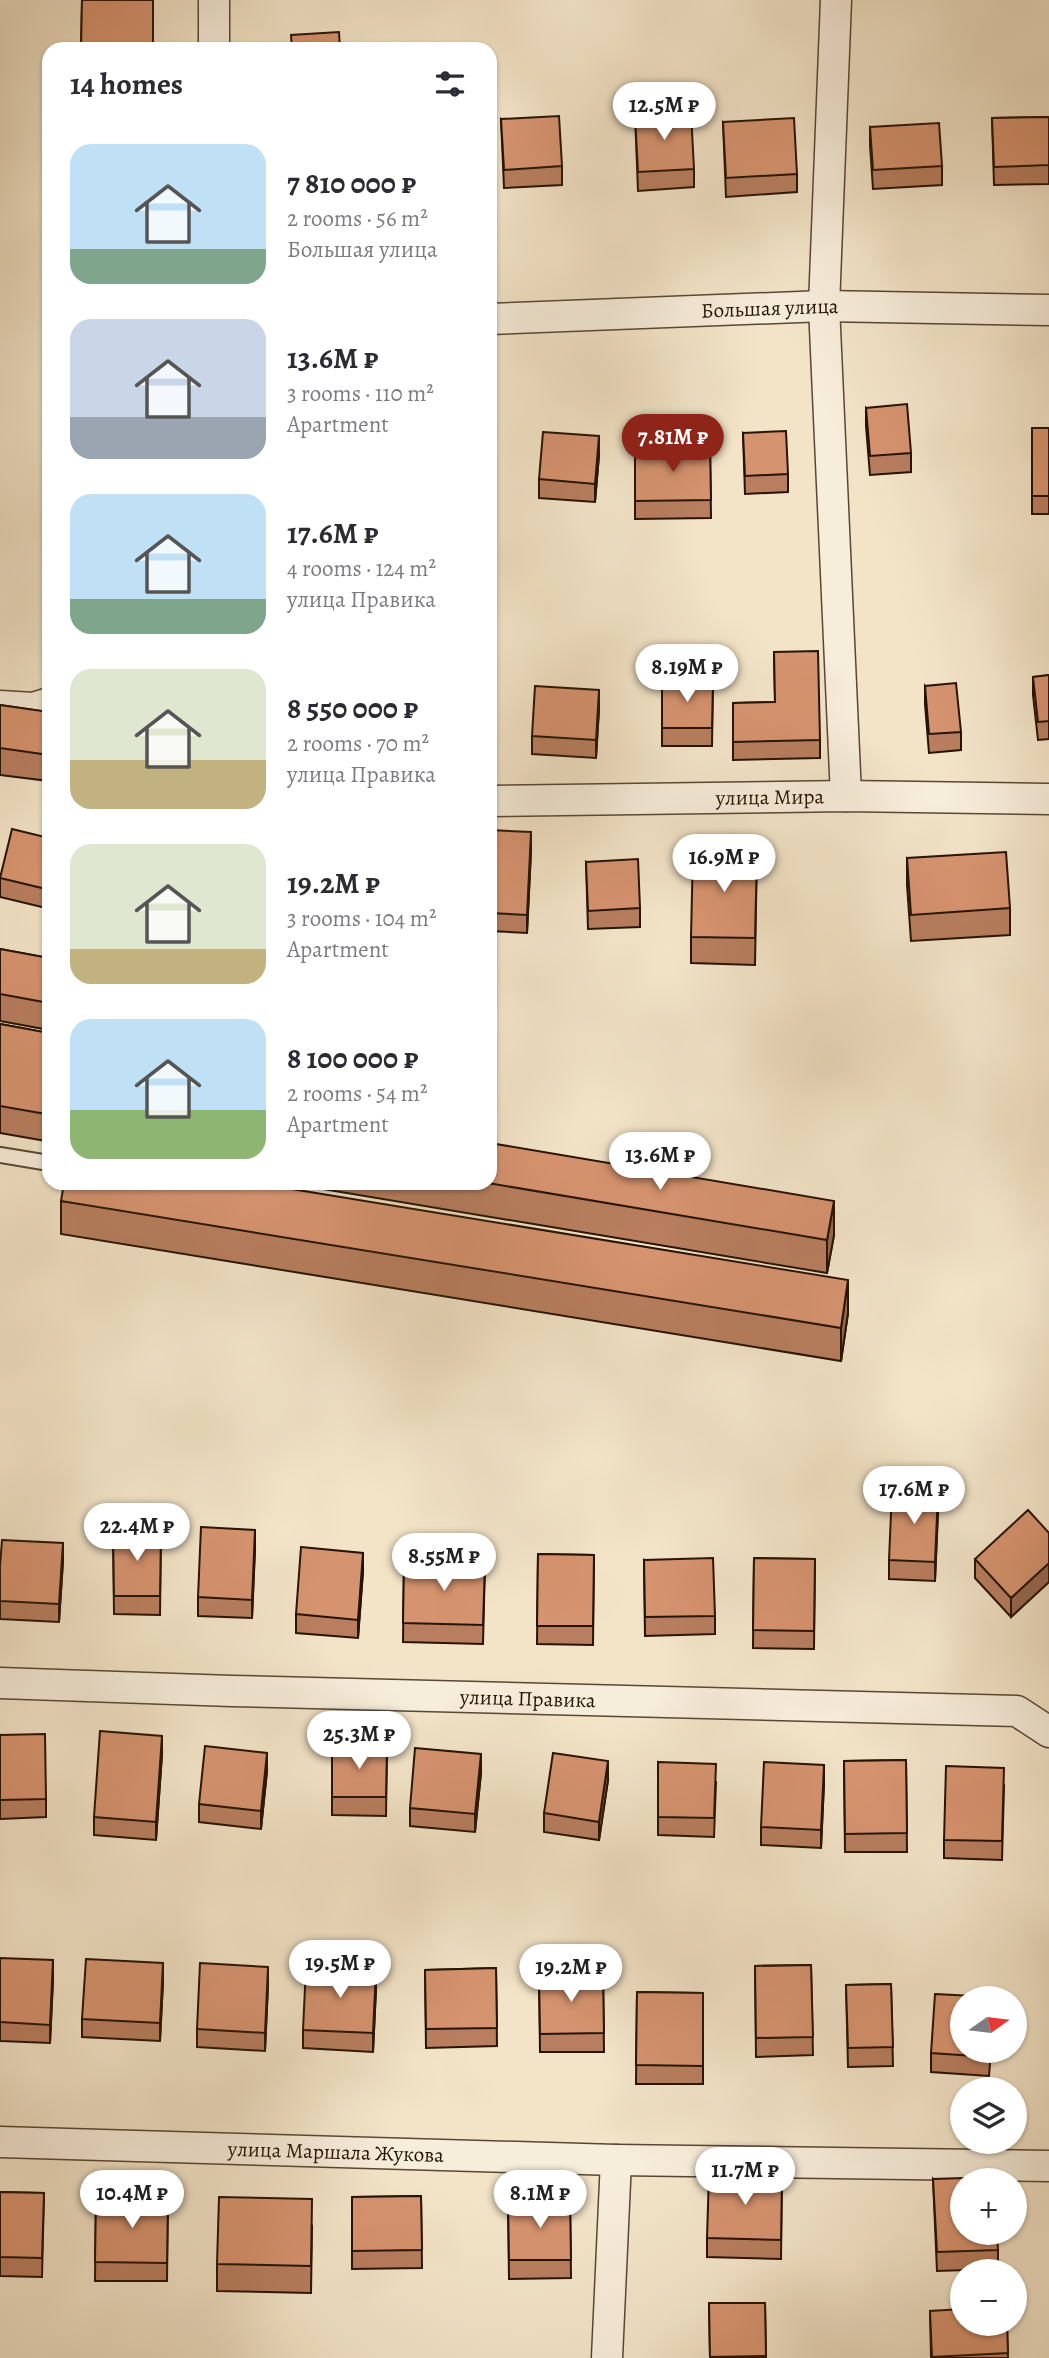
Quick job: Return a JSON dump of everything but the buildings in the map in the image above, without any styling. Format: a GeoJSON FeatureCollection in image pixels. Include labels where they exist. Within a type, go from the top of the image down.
{"type":"FeatureCollection","features":[{"type":"Feature","properties":{"kind":"street"},"geometry":{"type":"LineString","coordinates":[[214,0],[214,42]]}},
{"type":"Feature","properties":{"kind":"street"},"geometry":{"type":"LineString","coordinates":[[836,0],[824,306],[846,796]]}},
{"type":"Feature","properties":{"kind":"street","name":"Большая улица"},"geometry":{"type":"LineString","coordinates":[[497,319],[824,306],[1049,310]]}},
{"type":"Feature","properties":{"kind":"street"},"geometry":{"type":"LineString","coordinates":[[0,706],[33,708],[42,705]]}},
{"type":"Feature","properties":{"kind":"street","name":"улица Мира"},"geometry":{"type":"LineString","coordinates":[[497,801],[846,796],[1049,799]]}},
{"type":"Feature","properties":{"kind":"street","name":"улица Правика"},"geometry":{"type":"LineString","coordinates":[[0,1683],[1017,1710],[1049,1732]]}},
{"type":"Feature","properties":{"kind":"street","name":"улица Маршала Жукова"},"geometry":{"type":"LineString","coordinates":[[0,2142],[616,2160],[1049,2166]]}},
{"type":"Feature","properties":{"kind":"street"},"geometry":{"type":"LineString","coordinates":[[607,2358],[616,2160]]}},
{"type":"Feature","properties":{"kind":"lane"},"geometry":{"type":"LineString","coordinates":[[0,1155],[42,1162]]}}]}
